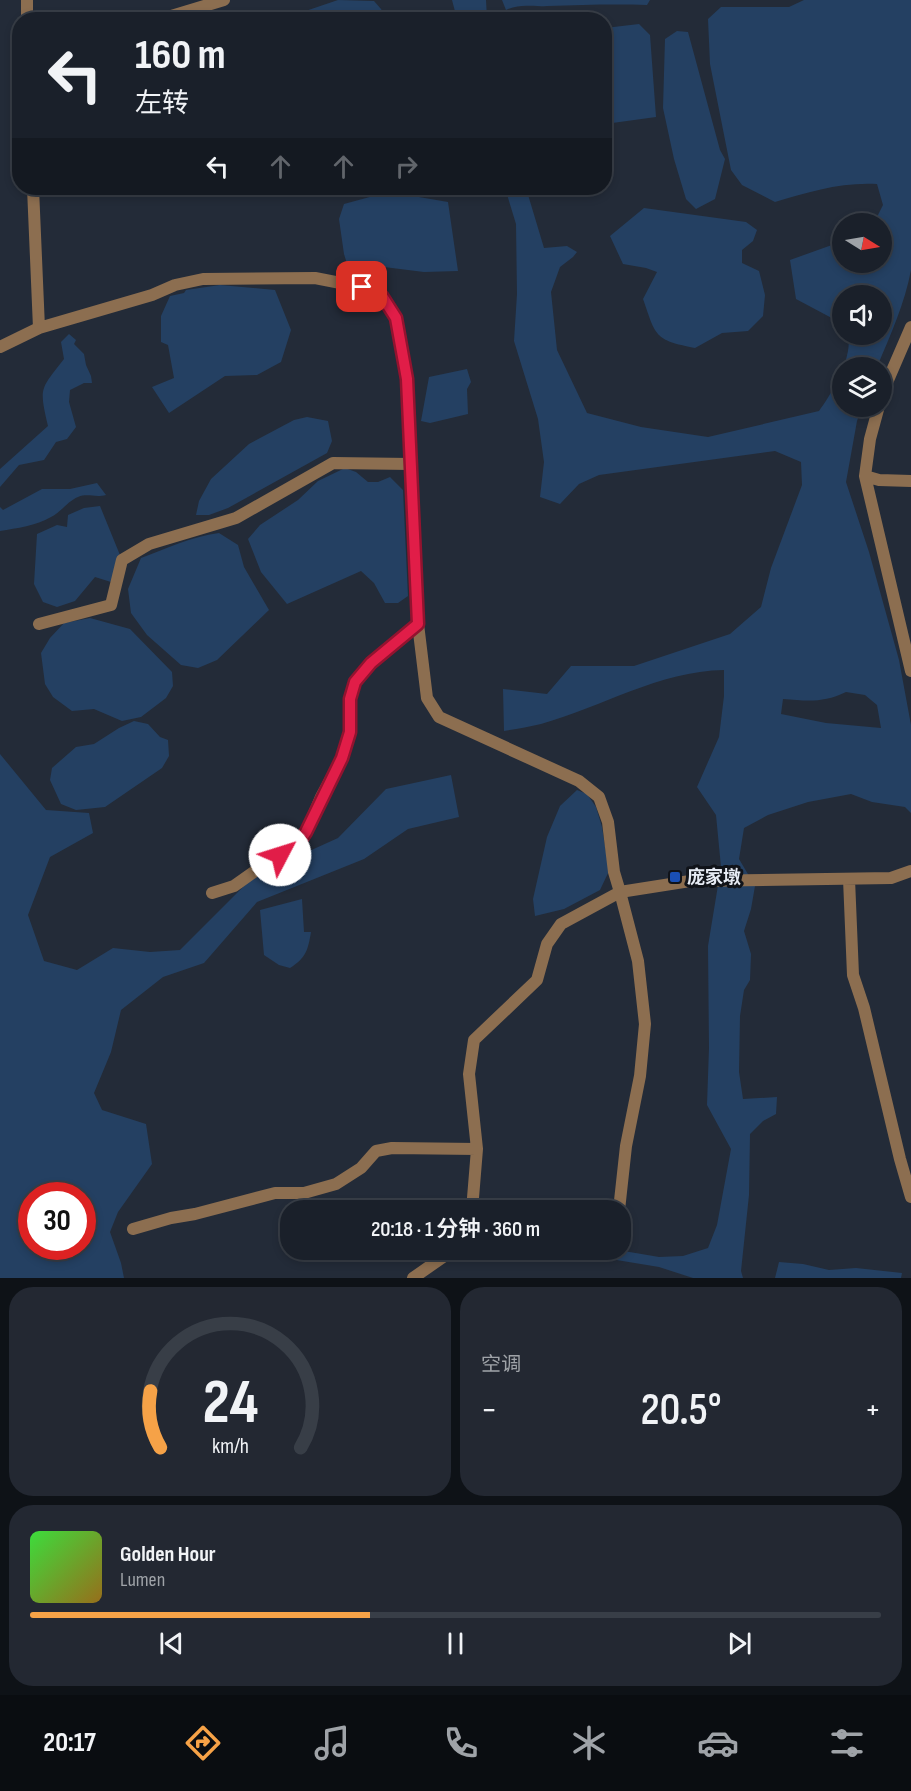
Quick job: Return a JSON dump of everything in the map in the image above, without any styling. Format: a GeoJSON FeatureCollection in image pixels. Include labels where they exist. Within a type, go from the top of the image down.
{"type":"FeatureCollection","features":[{"type":"Feature","properties":{"kind":"street"},"geometry":{"type":"LineString","coordinates":[[184,12],[224,0]]}},
{"type":"Feature","properties":{"kind":"street"},"geometry":{"type":"LineString","coordinates":[[33,195],[39,328]]}},
{"type":"Feature","properties":{"kind":"street"},"geometry":{"type":"LineString","coordinates":[[0,347],[39,328],[152,295],[175,285],[203,279],[315,278],[362,287],[382,296],[396,318],[407,379],[418,624],[427,698],[439,717],[579,781],[599,797],[608,822],[614,872],[638,961],[645,1023],[640,1076],[626,1146],[621,1200]]}},
{"type":"Feature","properties":{"kind":"street"},"geometry":{"type":"LineString","coordinates":[[892,371],[911,327]]}},
{"type":"Feature","properties":{"kind":"street"},"geometry":{"type":"LineString","coordinates":[[876,417],[870,439],[865,476],[911,671]]}},
{"type":"Feature","properties":{"kind":"street"},"geometry":{"type":"LineString","coordinates":[[39,624],[111,605],[122,560],[149,544],[236,518],[333,463],[411,464]]}},
{"type":"Feature","properties":{"kind":"street"},"geometry":{"type":"LineString","coordinates":[[865,476],[879,480],[911,481]]}},
{"type":"Feature","properties":{"kind":"street"},"geometry":{"type":"LineString","coordinates":[[212,893],[234,886],[265,864],[296,847],[306,832],[342,758],[350,732],[350,699],[355,682],[371,663],[418,624]]}},
{"type":"Feature","properties":{"kind":"street"},"geometry":{"type":"LineString","coordinates":[[473,1200],[477,1149],[469,1074],[474,1040],[537,980],[547,944],[561,924],[620,892],[690,881],[891,878],[911,871]]}},
{"type":"Feature","properties":{"kind":"street"},"geometry":{"type":"LineString","coordinates":[[849,879],[853,975],[864,1008],[911,1197]]}},
{"type":"Feature","properties":{"kind":"street"},"geometry":{"type":"LineString","coordinates":[[133,1229],[275,1193],[304,1192],[336,1184],[361,1168],[376,1151],[392,1148],[477,1149]]}},
{"type":"Feature","properties":{"kind":"street"},"geometry":{"type":"LineString","coordinates":[[413,1278],[439,1260]]}},
{"type":"Feature","properties":{"kind":"water"},"geometry":{"type":"Polygon","coordinates":[[[338,0],[374,1],[382,12],[303,12],[338,0]]]}},
{"type":"Feature","properties":{"kind":"water"},"geometry":{"type":"Polygon","coordinates":[[[452,0],[486,0],[487,12],[455,12],[452,0]]]}},
{"type":"Feature","properties":{"kind":"water"},"geometry":{"type":"Polygon","coordinates":[[[502,0],[650,0],[647,5],[526,6],[506,10],[502,0]]]}},
{"type":"Feature","properties":{"kind":"water"},"geometry":{"type":"Polygon","coordinates":[[[804,0],[911,0],[911,270],[892,331],[892,285],[832,285],[832,318],[796,299],[790,260],[832,245],[832,273],[892,273],[892,213],[879,213],[883,205],[877,184],[838,186],[775,202],[742,185],[731,170],[710,64],[708,19],[721,7],[789,7],[804,0]]]}},
{"type":"Feature","properties":{"kind":"water"},"geometry":{"type":"Polygon","coordinates":[[[639,24],[650,35],[656,117],[612,123],[612,27],[639,24]]]}},
{"type":"Feature","properties":{"kind":"water"},"geometry":{"type":"Polygon","coordinates":[[[677,31],[688,32],[720,150],[725,159],[715,199],[696,209],[686,199],[674,159],[663,108],[665,39],[677,31]]]}},
{"type":"Feature","properties":{"kind":"water"},"geometry":{"type":"Polygon","coordinates":[[[377,195],[413,195],[448,202],[458,271],[424,272],[376,266],[348,267],[339,219],[344,204],[377,195]]]}},
{"type":"Feature","properties":{"kind":"water"},"geometry":{"type":"Polygon","coordinates":[[[507,195],[528,195],[544,248],[567,246],[577,252],[560,267],[551,292],[557,350],[587,413],[641,427],[708,437],[819,411],[832,391],[832,417],[858,417],[846,482],[869,552],[899,660],[911,725],[911,813],[905,807],[872,802],[851,794],[808,802],[768,815],[744,828],[739,859],[755,886],[744,931],[751,954],[750,980],[744,990],[740,1016],[739,1072],[743,1099],[777,1097],[776,1114],[763,1121],[750,1134],[749,1195],[741,1271],[743,1278],[693,1278],[659,1267],[617,1260],[631,1260],[631,1252],[659,1257],[683,1256],[708,1248],[717,1225],[731,1149],[707,1105],[708,946],[721,867],[716,815],[697,787],[719,737],[724,696],[724,670],[677,676],[564,717],[504,731],[503,689],[547,694],[571,666],[634,666],[730,634],[761,607],[771,568],[802,485],[801,462],[775,451],[599,475],[579,484],[560,504],[540,497],[544,462],[538,419],[514,341],[517,294],[516,224],[507,195]],[[846,692],[823,700],[783,699],[781,714],[826,723],[881,728],[877,705],[865,695],[846,692]]]}},
{"type":"Feature","properties":{"kind":"water"},"geometry":{"type":"Polygon","coordinates":[[[644,208],[746,222],[757,230],[753,241],[742,250],[742,263],[759,271],[765,295],[763,316],[748,331],[722,333],[695,348],[671,342],[658,334],[643,299],[657,272],[623,264],[610,236],[644,208]]]}},
{"type":"Feature","properties":{"kind":"water"},"geometry":{"type":"Polygon","coordinates":[[[220,285],[275,290],[291,330],[281,362],[257,375],[225,376],[169,413],[152,387],[174,378],[168,345],[161,342],[161,316],[170,296],[184,293],[186,290],[220,285]]]}},
{"type":"Feature","properties":{"kind":"water"},"geometry":{"type":"Polygon","coordinates":[[[69,334],[76,340],[74,344],[84,354],[92,383],[84,383],[70,390],[69,402],[76,427],[67,439],[56,442],[44,460],[19,465],[0,487],[0,469],[48,426],[43,403],[44,390],[50,377],[64,359],[61,342],[69,334]]]}},
{"type":"Feature","properties":{"kind":"water"},"geometry":{"type":"Polygon","coordinates":[[[849,345],[886,345],[881,357],[846,357],[849,345]]]}},
{"type":"Feature","properties":{"kind":"water"},"geometry":{"type":"Polygon","coordinates":[[[467,369],[471,382],[467,389],[468,414],[430,423],[421,421],[429,377],[467,369]]]}},
{"type":"Feature","properties":{"kind":"water"},"geometry":{"type":"Polygon","coordinates":[[[307,417],[328,421],[332,441],[327,453],[228,508],[209,515],[196,515],[199,501],[211,479],[249,444],[294,420],[307,417]]]}},
{"type":"Feature","properties":{"kind":"water"},"geometry":{"type":"Polygon","coordinates":[[[345,468],[356,472],[368,482],[378,482],[390,477],[403,490],[408,596],[398,603],[385,603],[374,583],[361,571],[287,604],[261,572],[248,539],[260,525],[298,500],[318,481],[345,468]]]}},
{"type":"Feature","properties":{"kind":"water"},"geometry":{"type":"Polygon","coordinates":[[[97,483],[106,495],[78,497],[55,515],[39,523],[0,531],[0,507],[3,510],[42,489],[70,489],[97,483]]]}},
{"type":"Feature","properties":{"kind":"water"},"geometry":{"type":"Polygon","coordinates":[[[100,506],[122,560],[111,582],[95,577],[75,601],[57,607],[43,602],[34,584],[37,534],[57,525],[67,527],[68,515],[84,508],[100,506]]]}},
{"type":"Feature","properties":{"kind":"water"},"geometry":{"type":"Polygon","coordinates":[[[219,533],[238,545],[244,567],[269,610],[217,660],[198,668],[181,665],[147,635],[131,613],[128,589],[141,558],[189,540],[219,533]]]}},
{"type":"Feature","properties":{"kind":"water"},"geometry":{"type":"Polygon","coordinates":[[[90,618],[130,629],[172,672],[173,686],[166,698],[141,717],[122,721],[94,709],[72,711],[53,697],[45,684],[41,653],[50,638],[64,623],[90,618]]]}},
{"type":"Feature","properties":{"kind":"water"},"geometry":{"type":"Polygon","coordinates":[[[134,721],[148,724],[160,737],[168,740],[169,756],[162,768],[105,807],[76,810],[61,804],[50,780],[52,768],[76,747],[94,744],[134,721]]]}},
{"type":"Feature","properties":{"kind":"water"},"geometry":{"type":"Polygon","coordinates":[[[0,754],[46,810],[89,813],[93,833],[50,857],[28,915],[44,961],[77,970],[113,948],[150,952],[180,950],[254,876],[338,838],[386,789],[451,775],[459,817],[408,829],[364,859],[257,902],[204,963],[163,977],[121,1010],[111,1052],[94,1093],[102,1110],[146,1124],[152,1164],[118,1212],[110,1232],[124,1278],[0,1278],[0,754]]]}},
{"type":"Feature","properties":{"kind":"water"},"geometry":{"type":"Polygon","coordinates":[[[577,790],[587,794],[596,807],[602,827],[609,871],[600,890],[564,909],[535,916],[533,899],[547,837],[560,806],[577,790]]]}},
{"type":"Feature","properties":{"kind":"water"},"geometry":{"type":"Polygon","coordinates":[[[302,899],[304,932],[311,932],[309,944],[300,961],[290,968],[279,965],[264,955],[260,910],[302,899]]]}},
{"type":"Feature","properties":{"kind":"water"},"geometry":{"type":"Polygon","coordinates":[[[779,1262],[803,1264],[829,1270],[856,1268],[902,1273],[901,1278],[775,1278],[779,1262]]]}},
{"type":"Feature","properties":{"kind":"place","name":"庞家墩"},"geometry":{"type":"Point","coordinates":[675,877]}},
{"type":"Feature","properties":{"kind":"route"},"geometry":{"type":"LineString","coordinates":[[280,855],[296,847],[306,832],[321,797],[342,758],[350,732],[350,699],[355,682],[371,663],[418,624],[407,379],[396,318],[382,296],[362,287]]}}]}
